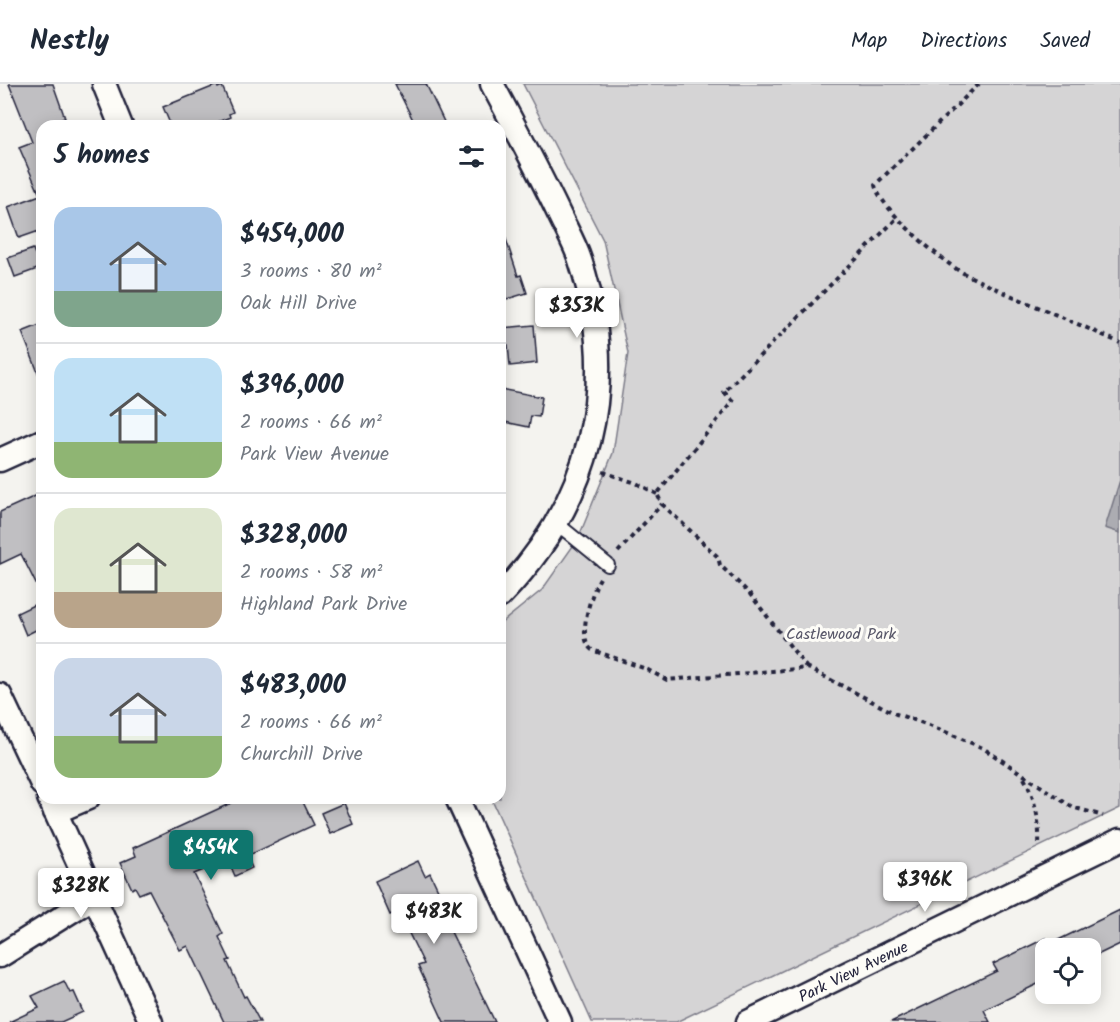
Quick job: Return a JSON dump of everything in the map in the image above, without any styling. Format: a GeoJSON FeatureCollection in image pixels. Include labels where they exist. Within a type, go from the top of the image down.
{"type":"FeatureCollection","features":[{"type":"Feature","properties":{"kind":"street"},"geometry":{"type":"LineString","coordinates":[[104,84],[118,120]]}},
{"type":"Feature","properties":{"kind":"street"},"geometry":{"type":"LineString","coordinates":[[492,84],[580,258],[596,316],[599,369],[596,418],[582,468],[555,522],[517,578],[506,590]]}},
{"type":"Feature","properties":{"kind":"street"},"geometry":{"type":"LineString","coordinates":[[0,460],[36,444]]}},
{"type":"Feature","properties":{"kind":"street"},"geometry":{"type":"LineString","coordinates":[[0,695],[36,771]]}},
{"type":"Feature","properties":{"kind":"street"},"geometry":{"type":"LineString","coordinates":[[460,804],[560,1022]]}},
{"type":"Feature","properties":{"kind":"street"},"geometry":{"type":"LineString","coordinates":[[52,805],[151,1022]]}},
{"type":"Feature","properties":{"kind":"street","name":"Park View Avenue"},"geometry":{"type":"LineString","coordinates":[[748,1022],[1120,840]]}},
{"type":"Feature","properties":{"kind":"street"},"geometry":{"type":"LineString","coordinates":[[0,956],[94,897]]}},
{"type":"Feature","properties":{"kind":"lane"},"geometry":{"type":"LineString","coordinates":[[555,522],[608,565]]}},
{"type":"Feature","properties":{"kind":"path"},"geometry":{"type":"LineString","coordinates":[[979,84],[875,185],[876,191],[896,219],[962,273],[1120,343]]}},
{"type":"Feature","properties":{"kind":"path"},"geometry":{"type":"LineString","coordinates":[[657,494],[733,401],[724,392],[896,219]]}},
{"type":"Feature","properties":{"kind":"path"},"geometry":{"type":"LineString","coordinates":[[602,472],[636,483],[657,494],[662,504],[718,557],[720,565],[750,594],[808,668],[896,714],[975,744],[1072,807],[1103,816]]}},
{"type":"Feature","properties":{"kind":"path"},"geometry":{"type":"LineString","coordinates":[[662,504],[608,565],[598,581],[586,622],[584,637],[587,646],[592,650],[646,669],[667,680],[808,668]]}},
{"type":"Feature","properties":{"kind":"path"},"geometry":{"type":"LineString","coordinates":[[1022,774],[1032,793],[1036,809],[1040,831],[1039,847]]}},
{"type":"Feature","properties":{"kind":"green space","name":"Castlewood Park"},"geometry":{"type":"Polygon","coordinates":[[[523,84],[1120,84],[1120,808],[676,1022],[592,1022],[494,804],[506,804],[506,619],[542,590],[578,539],[613,453],[628,353],[603,240],[523,84]]]}},
{"type":"Feature","properties":{"kind":"shaded area"},"geometry":{"type":"Polygon","coordinates":[[[1120,480],[1120,533],[1105,528],[1120,480]]]}},
{"type":"Feature","properties":{"kind":"building"},"geometry":{"type":"Polygon","coordinates":[[[9,84],[53,84],[65,118],[36,120],[36,186],[19,147],[32,142],[9,84]]]}},
{"type":"Feature","properties":{"kind":"building"},"geometry":{"type":"Polygon","coordinates":[[[395,84],[426,84],[443,120],[413,120],[395,84]]]}},
{"type":"Feature","properties":{"kind":"building"},"geometry":{"type":"Polygon","coordinates":[[[217,85],[218,88],[222,86],[233,112],[229,114],[230,117],[223,120],[168,120],[163,107],[217,85]]]}},
{"type":"Feature","properties":{"kind":"building"},"geometry":{"type":"Polygon","coordinates":[[[36,196],[36,232],[19,238],[8,207],[36,196]]]}},
{"type":"Feature","properties":{"kind":"building"},"geometry":{"type":"Polygon","coordinates":[[[506,239],[518,276],[521,275],[527,293],[506,299],[506,239]]]}},
{"type":"Feature","properties":{"kind":"building"},"geometry":{"type":"Polygon","coordinates":[[[33,249],[36,269],[15,277],[8,258],[33,249]]]}},
{"type":"Feature","properties":{"kind":"building"},"geometry":{"type":"Polygon","coordinates":[[[534,325],[537,363],[510,366],[508,345],[506,345],[506,328],[534,325]]]}},
{"type":"Feature","properties":{"kind":"building"},"geometry":{"type":"Polygon","coordinates":[[[36,326],[36,367],[22,332],[36,326]]]}},
{"type":"Feature","properties":{"kind":"building"},"geometry":{"type":"Polygon","coordinates":[[[506,390],[542,397],[539,417],[531,416],[529,427],[506,422],[506,390]]]}},
{"type":"Feature","properties":{"kind":"building"},"geometry":{"type":"Polygon","coordinates":[[[36,496],[36,584],[21,554],[0,564],[0,512],[36,496]]]}},
{"type":"Feature","properties":{"kind":"building"},"geometry":{"type":"Polygon","coordinates":[[[36,604],[36,630],[26,635],[17,613],[36,604]]]}},
{"type":"Feature","properties":{"kind":"building"},"geometry":{"type":"Polygon","coordinates":[[[229,804],[304,804],[314,825],[247,856],[252,868],[235,876],[228,860],[194,874],[223,934],[219,937],[230,960],[227,961],[244,997],[246,996],[260,1022],[224,1022],[188,946],[180,950],[149,890],[139,894],[135,887],[132,889],[120,863],[136,856],[133,848],[229,804]]]}},
{"type":"Feature","properties":{"kind":"building"},"geometry":{"type":"Polygon","coordinates":[[[344,804],[353,824],[330,834],[321,813],[344,804]]]}},
{"type":"Feature","properties":{"kind":"building"},"geometry":{"type":"Polygon","coordinates":[[[418,861],[425,876],[430,873],[439,892],[433,895],[495,1022],[444,1022],[418,966],[424,964],[398,911],[390,915],[375,881],[418,861]]]}},
{"type":"Feature","properties":{"kind":"building"},"geometry":{"type":"Polygon","coordinates":[[[1120,910],[1120,944],[1101,953],[1101,938],[1062,938],[1120,910]]]}},
{"type":"Feature","properties":{"kind":"building"},"geometry":{"type":"Polygon","coordinates":[[[1035,943],[1035,985],[984,1010],[990,1022],[891,1022],[997,971],[993,964],[1035,943]]]}},
{"type":"Feature","properties":{"kind":"building"},"geometry":{"type":"Polygon","coordinates":[[[64,981],[70,993],[74,992],[83,1012],[61,1022],[9,1022],[39,1008],[32,996],[64,981]]]}}]}
